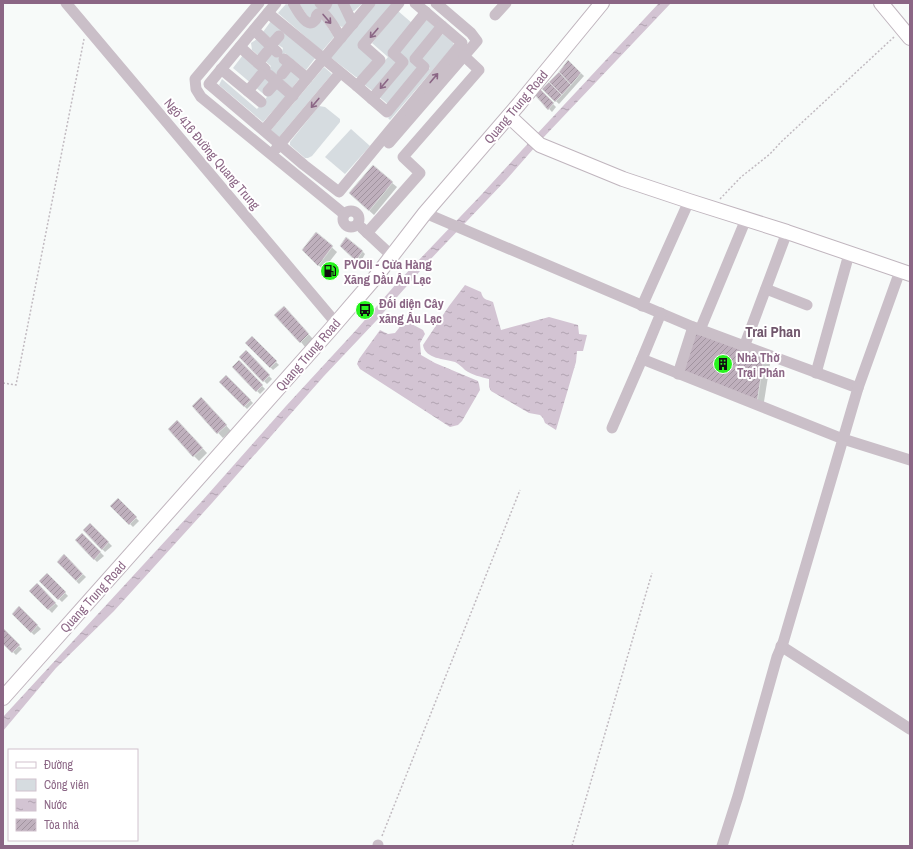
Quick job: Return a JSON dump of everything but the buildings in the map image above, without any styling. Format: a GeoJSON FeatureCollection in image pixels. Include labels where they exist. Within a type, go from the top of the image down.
{"type":"FeatureCollection","features":[{"type":"Feature","properties":{"kind":"main road","name":"Quang Trung Road"},"geometry":{"type":"LineString","coordinates":[[3,698],[374,279],[426,213],[509,116],[602,3]]}},
{"type":"Feature","properties":{"kind":"main road"},"geometry":{"type":"LineString","coordinates":[[881,3],[906,34]]}},
{"type":"Feature","properties":{"kind":"main road"},"geometry":{"type":"LineString","coordinates":[[509,116],[536,141],[623,179],[689,202],[787,232],[905,273]]}},
{"type":"Feature","properties":{"kind":"street","name":"Ngõ 416 Đường Quang Trung"},"geometry":{"type":"LineString","coordinates":[[66,3],[336,323]]}},
{"type":"Feature","properties":{"kind":"street"},"geometry":{"type":"LineString","coordinates":[[259,3],[195,79],[196,89],[201,97],[334,207],[344,214],[349,211],[356,213],[359,218],[358,224],[392,256]]}},
{"type":"Feature","properties":{"kind":"street"},"geometry":{"type":"LineString","coordinates":[[276,3],[209,84],[338,192],[462,43],[416,3]]}},
{"type":"Feature","properties":{"kind":"street"},"geometry":{"type":"LineString","coordinates":[[293,3],[307,22],[313,22],[316,20],[318,14],[323,13],[341,38]]}},
{"type":"Feature","properties":{"kind":"street"},"geometry":{"type":"LineString","coordinates":[[320,3],[326,5],[327,3]]}},
{"type":"Feature","properties":{"kind":"street"},"geometry":{"type":"LineString","coordinates":[[343,3],[353,24]]}},
{"type":"Feature","properties":{"kind":"street"},"geometry":{"type":"LineString","coordinates":[[264,130],[370,3]]}},
{"type":"Feature","properties":{"kind":"street"},"geometry":{"type":"LineString","coordinates":[[356,86],[380,60],[363,45],[399,3]]}},
{"type":"Feature","properties":{"kind":"street"},"geometry":{"type":"LineString","coordinates":[[334,207],[477,41],[471,33],[436,3]]}},
{"type":"Feature","properties":{"kind":"street"},"geometry":{"type":"LineString","coordinates":[[495,15],[506,3]]}},
{"type":"Feature","properties":{"kind":"street"},"geometry":{"type":"LineString","coordinates":[[372,99],[403,62],[393,53],[426,12]]}},
{"type":"Feature","properties":{"kind":"street"},"geometry":{"type":"LineString","coordinates":[[268,13],[388,112],[424,67],[415,59],[442,26]]}},
{"type":"Feature","properties":{"kind":"street"},"geometry":{"type":"LineString","coordinates":[[254,30],[278,54],[307,78]]}},
{"type":"Feature","properties":{"kind":"street"},"geometry":{"type":"LineString","coordinates":[[248,91],[268,73],[278,54],[279,36]]}},
{"type":"Feature","properties":{"kind":"street"},"geometry":{"type":"LineString","coordinates":[[240,47],[293,96]]}},
{"type":"Feature","properties":{"kind":"street"},"geometry":{"type":"LineString","coordinates":[[268,90],[268,73],[278,54]]}},
{"type":"Feature","properties":{"kind":"street"},"geometry":{"type":"LineString","coordinates":[[367,233],[420,173],[403,157],[480,70],[464,56]]}},
{"type":"Feature","properties":{"kind":"street"},"geometry":{"type":"LineString","coordinates":[[221,69],[261,102]]}},
{"type":"Feature","properties":{"kind":"street"},"geometry":{"type":"LineString","coordinates":[[271,155],[340,73]]}},
{"type":"Feature","properties":{"kind":"street"},"geometry":{"type":"LineString","coordinates":[[295,174],[304,165]]}},
{"type":"Feature","properties":{"kind":"street"},"geometry":{"type":"LineString","coordinates":[[642,306],[689,202]]}},
{"type":"Feature","properties":{"kind":"street"},"geometry":{"type":"LineString","coordinates":[[426,213],[642,306],[744,347],[858,388]]}},
{"type":"Feature","properties":{"kind":"street"},"geometry":{"type":"LineString","coordinates":[[678,374],[746,219]]}},
{"type":"Feature","properties":{"kind":"street"},"geometry":{"type":"LineString","coordinates":[[744,347],[787,232]]}},
{"type":"Feature","properties":{"kind":"street"},"geometry":{"type":"LineString","coordinates":[[816,373],[849,254]]}},
{"type":"Feature","properties":{"kind":"street"},"geometry":{"type":"LineString","coordinates":[[722,846],[858,388],[905,273]]}},
{"type":"Feature","properties":{"kind":"street"},"geometry":{"type":"LineString","coordinates":[[766,289],[807,305]]}},
{"type":"Feature","properties":{"kind":"street"},"geometry":{"type":"LineString","coordinates":[[612,428],[660,313]]}},
{"type":"Feature","properties":{"kind":"street"},"geometry":{"type":"LineString","coordinates":[[642,359],[843,439],[910,460]]}},
{"type":"Feature","properties":{"kind":"street"},"geometry":{"type":"LineString","coordinates":[[782,645],[910,729]]}},
{"type":"Feature","properties":{"kind":"path"},"geometry":{"type":"LineString","coordinates":[[3,383],[16,385],[83,40],[92,33]]}},
{"type":"Feature","properties":{"kind":"path"},"geometry":{"type":"LineString","coordinates":[[712,208],[741,178],[906,34]]}},
{"type":"Feature","properties":{"kind":"path"},"geometry":{"type":"LineString","coordinates":[[378,846],[520,490]]}},
{"type":"Feature","properties":{"kind":"path"},"geometry":{"type":"LineString","coordinates":[[572,846],[652,574]]}},
{"type":"Feature","properties":{"kind":"green space"},"geometry":{"type":"Polygon","coordinates":[[[299,3],[315,3],[328,7],[333,3],[341,3],[348,21],[346,25],[342,27],[328,14],[310,20],[299,3]]]}},
{"type":"Feature","properties":{"kind":"green space"},"geometry":{"type":"Polygon","coordinates":[[[347,3],[363,3],[354,11],[351,11],[347,3]]]}},
{"type":"Feature","properties":{"kind":"green space"},"geometry":{"type":"Polygon","coordinates":[[[375,3],[394,3],[359,46],[374,59],[360,77],[356,77],[330,57],[375,3]]]}},
{"type":"Feature","properties":{"kind":"green space"},"geometry":{"type":"Polygon","coordinates":[[[286,4],[291,6],[299,17],[322,18],[334,37],[322,51],[278,13],[286,4]]]}},
{"type":"Feature","properties":{"kind":"green space"},"geometry":{"type":"Polygon","coordinates":[[[398,11],[412,23],[389,51],[401,61],[374,92],[365,85],[388,57],[372,43],[398,11]]]}},
{"type":"Feature","properties":{"kind":"green space"},"geometry":{"type":"Polygon","coordinates":[[[426,19],[435,27],[410,58],[421,67],[389,105],[378,96],[408,60],[398,52],[426,19]]]}},
{"type":"Feature","properties":{"kind":"green space"},"geometry":{"type":"Polygon","coordinates":[[[271,21],[316,57],[306,70],[285,53],[279,61],[300,78],[292,88],[271,70],[265,76],[286,96],[263,122],[219,85],[222,79],[257,109],[267,97],[233,68],[243,55],[266,72],[271,66],[252,50],[251,43],[257,39],[277,57],[281,55],[283,48],[263,32],[271,21]]]}},
{"type":"Feature","properties":{"kind":"green space"},"geometry":{"type":"Polygon","coordinates":[[[445,32],[452,40],[454,45],[390,120],[388,118],[430,68],[418,57],[445,32]]]}},
{"type":"Feature","properties":{"kind":"green space"},"geometry":{"type":"Polygon","coordinates":[[[324,67],[332,74],[279,137],[271,130],[324,67]]]}},
{"type":"Feature","properties":{"kind":"green space"},"geometry":{"type":"Polygon","coordinates":[[[319,106],[325,107],[340,119],[340,122],[312,156],[305,158],[290,145],[290,142],[319,106]]]}},
{"type":"Feature","properties":{"kind":"green space"},"geometry":{"type":"Polygon","coordinates":[[[351,129],[370,146],[345,174],[325,157],[351,129]]]}},
{"type":"Feature","properties":{"kind":"water"},"geometry":{"type":"Polygon","coordinates":[[[659,3],[671,3],[427,263],[114,611],[56,668],[3,731],[3,717],[202,501],[396,284],[482,194],[659,3]]]}},
{"type":"Feature","properties":{"kind":"water"},"geometry":{"type":"Polygon","coordinates":[[[465,285],[481,292],[484,298],[493,302],[501,330],[549,317],[578,325],[579,334],[587,335],[583,351],[577,351],[576,362],[556,430],[545,423],[540,415],[529,413],[491,391],[489,387],[489,379],[477,376],[465,370],[455,362],[431,356],[425,350],[423,345],[465,285]]]}},
{"type":"Feature","properties":{"kind":"water"},"geometry":{"type":"Polygon","coordinates":[[[402,319],[423,330],[425,334],[420,343],[421,355],[435,363],[478,381],[480,390],[462,421],[458,425],[450,427],[360,369],[357,364],[380,330],[388,334],[395,333],[399,328],[402,319]]]}},
{"type":"Feature","properties":{"kind":"place","name":"PVOil - Cửa Hàng Xăng Dầu Âu Lạc"},"geometry":{"type":"Point","coordinates":[330,271]}},
{"type":"Feature","properties":{"kind":"place","name":"Đối diện Cây xăng Âu Lạc"},"geometry":{"type":"Point","coordinates":[365,310]}},
{"type":"Feature","properties":{"kind":"place","name":"Nhà Thờ Trại Phán"},"geometry":{"type":"Point","coordinates":[723,364]}},
{"type":"Feature","properties":{"kind":"district","name":"Trai Phan"},"geometry":{"type":"Point","coordinates":[773,331]}}]}
